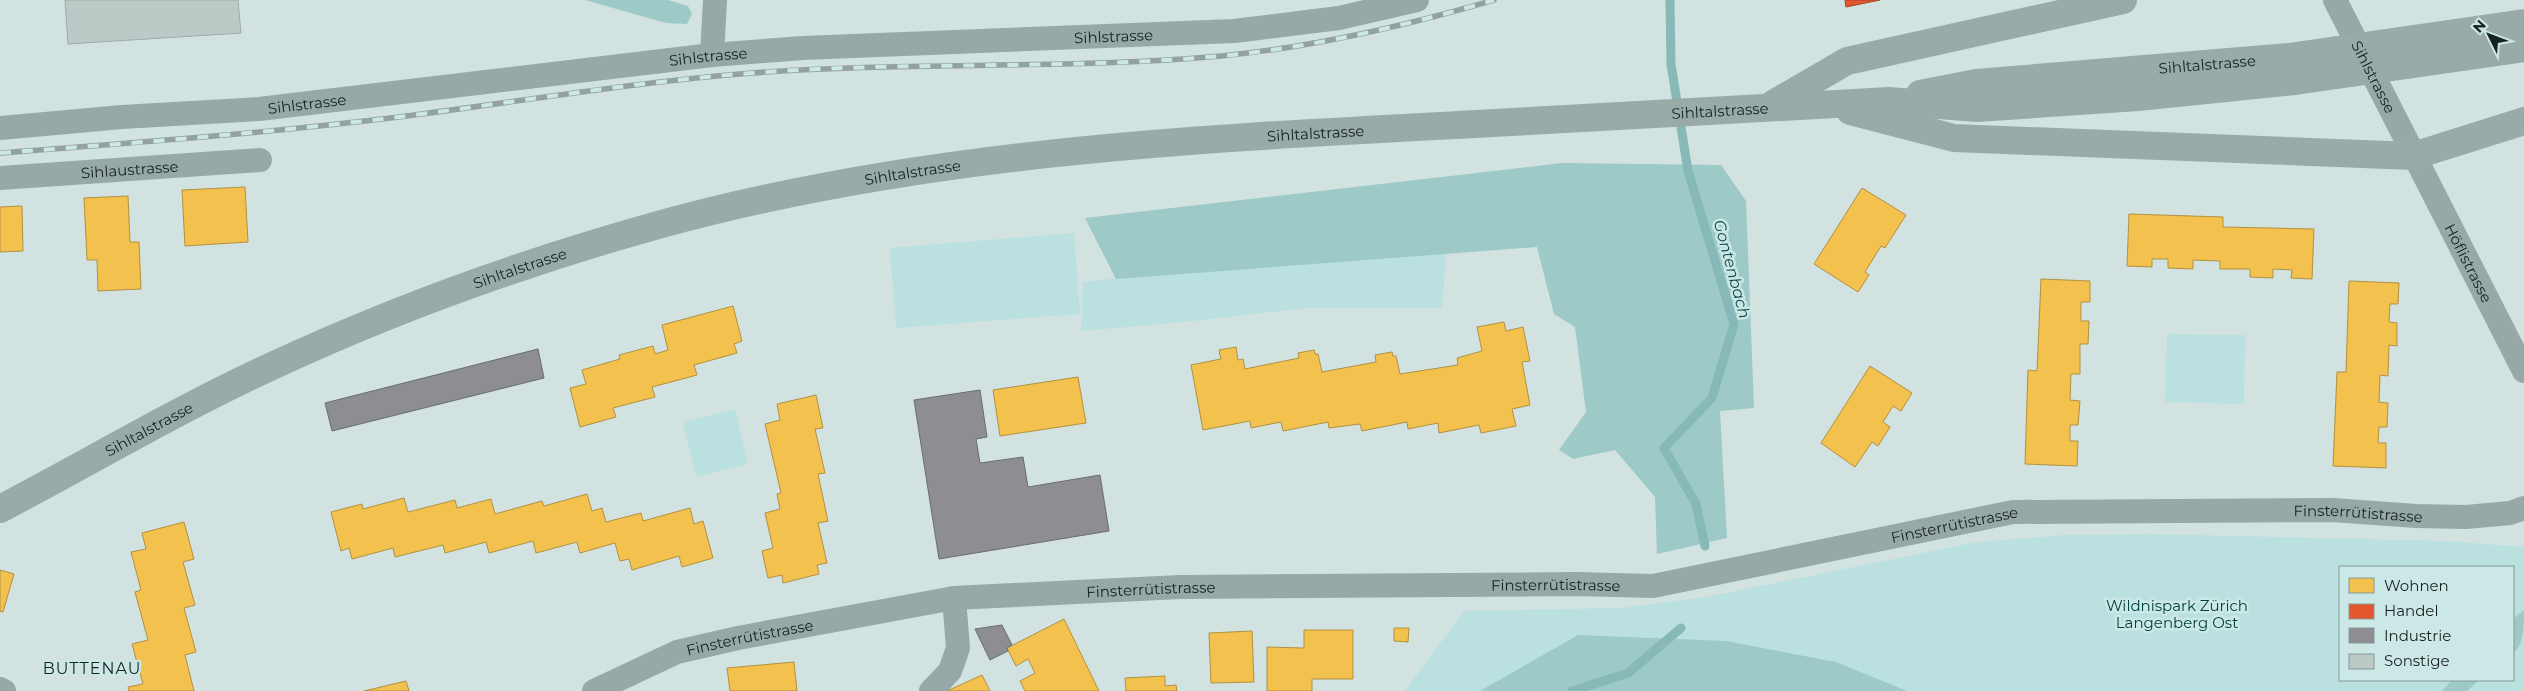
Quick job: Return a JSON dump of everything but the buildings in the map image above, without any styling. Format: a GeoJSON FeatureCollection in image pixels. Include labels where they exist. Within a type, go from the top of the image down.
{"type":"FeatureCollection","features":[{"type":"Feature","properties":{"kind":"main road"},"geometry":{"type":"LineString","coordinates":[[1769,107],[1847,61],[2123,0]]}},
{"type":"Feature","properties":{"kind":"main road","name":"Sihltalstrasse"},"geometry":{"type":"LineString","coordinates":[[0,509],[127,439],[266,369],[322,343],[477,283],[659,225],[849,182],[1014,158],[1214,138],[1889,100],[1976,83],[2289,57],[2524,23]]}},
{"type":"Feature","properties":{"kind":"main road","name":"Sihltalstrasse"},"geometry":{"type":"LineString","coordinates":[[1889,100],[1977,108],[2138,97],[2295,81],[2524,48]]}},
{"type":"Feature","properties":{"kind":"main road"},"geometry":{"type":"LineString","coordinates":[[1825,104],[1954,138],[2412,156],[2524,120]]}},
{"type":"Feature","properties":{"kind":"street","name":"Sihlstrasse"},"geometry":{"type":"LineString","coordinates":[[0,128],[122,117],[258,109],[712,55],[803,48],[1234,30],[1339,18],[1417,0]]}},
{"type":"Feature","properties":{"kind":"street","name":"Sihlstrasse"},"geometry":{"type":"LineString","coordinates":[[2335,0],[2412,156]]}},
{"type":"Feature","properties":{"kind":"street"},"geometry":{"type":"LineString","coordinates":[[712,55],[715,12]]}},
{"type":"Feature","properties":{"kind":"street","name":"Höflistrasse"},"geometry":{"type":"LineString","coordinates":[[2412,156],[2524,371]]}},
{"type":"Feature","properties":{"kind":"street","name":"Sihlaustrasse"},"geometry":{"type":"LineString","coordinates":[[0,178],[260,160]]}},
{"type":"Feature","properties":{"kind":"street","name":"Finsterrütistrasse"},"geometry":{"type":"LineString","coordinates":[[594,691],[677,652],[738,638],[954,598],[1180,587],[1576,584],[1653,586],[2013,512],[2333,510],[2466,517],[2510,513],[2524,508]]}},
{"type":"Feature","properties":{"kind":"street"},"geometry":{"type":"LineString","coordinates":[[931,691],[950,671],[958,648],[954,598]]}},
{"type":"Feature","properties":{"kind":"street"},"geometry":{"type":"LineString","coordinates":[[0,689],[4,691]]}},
{"type":"Feature","properties":{"kind":"green space"},"geometry":{"type":"Polygon","coordinates":[[[1074,233],[1080,314],[896,328],[890,248],[1074,233]]]}},
{"type":"Feature","properties":{"kind":"green space"},"geometry":{"type":"Polygon","coordinates":[[[1447,242],[1442,308],[1308,308],[1185,322],[1081,331],[1083,282],[1447,242]]]}},
{"type":"Feature","properties":{"kind":"green space"},"geometry":{"type":"Polygon","coordinates":[[[2167,334],[2245,335],[2244,404],[2165,402],[2167,334]]]}},
{"type":"Feature","properties":{"kind":"green space"},"geometry":{"type":"Polygon","coordinates":[[[735,409],[748,464],[696,477],[683,422],[735,409]]]}},
{"type":"Feature","properties":{"kind":"green space","name":"Wildnispark Zürich Langenberg Ost"},"geometry":{"type":"Polygon","coordinates":[[[2150,534],[2445,541],[2524,547],[2524,691],[1405,691],[1464,611],[1622,608],[1706,597],[1977,542],[2065,535],[2150,534]]]}},
{"type":"Feature","properties":{"kind":"shaded area"},"geometry":{"type":"Polygon","coordinates":[[[585,0],[668,0],[688,6],[692,14],[687,24],[666,23],[585,0]]]}},
{"type":"Feature","properties":{"kind":"shaded area"},"geometry":{"type":"Polygon","coordinates":[[[1562,163],[1721,165],[1746,201],[1754,408],[1720,411],[1727,538],[1657,554],[1655,497],[1615,450],[1573,459],[1559,450],[1586,412],[1575,327],[1554,314],[1537,247],[1116,279],[1085,218],[1562,163]]]}},
{"type":"Feature","properties":{"kind":"shaded area"},"geometry":{"type":"Polygon","coordinates":[[[2524,610],[2521,640],[2514,653],[2514,618],[2524,610]]]}},
{"type":"Feature","properties":{"kind":"shaded area"},"geometry":{"type":"Polygon","coordinates":[[[1578,635],[1726,641],[1836,662],[1907,691],[1480,691],[1578,635]]]}},
{"type":"Feature","properties":{"kind":"shaded area"},"geometry":{"type":"Polygon","coordinates":[[[2451,681],[2478,681],[2467,691],[2442,691],[2451,681]]]}},
{"type":"Feature","properties":{"kind":"waterway","name":"Gontenbach"},"geometry":{"type":"LineString","coordinates":[[1670,0],[1671,64],[1688,171],[1734,324],[1712,398],[1664,448],[1696,504],[1705,546]]}},
{"type":"Feature","properties":{"kind":"waterway","name":"Gontenbach"},"geometry":{"type":"LineString","coordinates":[[1572,691],[1628,673],[1681,628]]}},
{"type":"Feature","properties":{"kind":"railway"},"geometry":{"type":"LineString","coordinates":[[0,153],[349,123],[620,87],[752,73],[869,67],[1104,63],[1221,56],[1325,41],[1427,18],[1494,0]]}},
{"type":"Feature","properties":{"kind":"district","name":"BUTTENAU"},"geometry":{"type":"Point","coordinates":[92,668]}}]}
